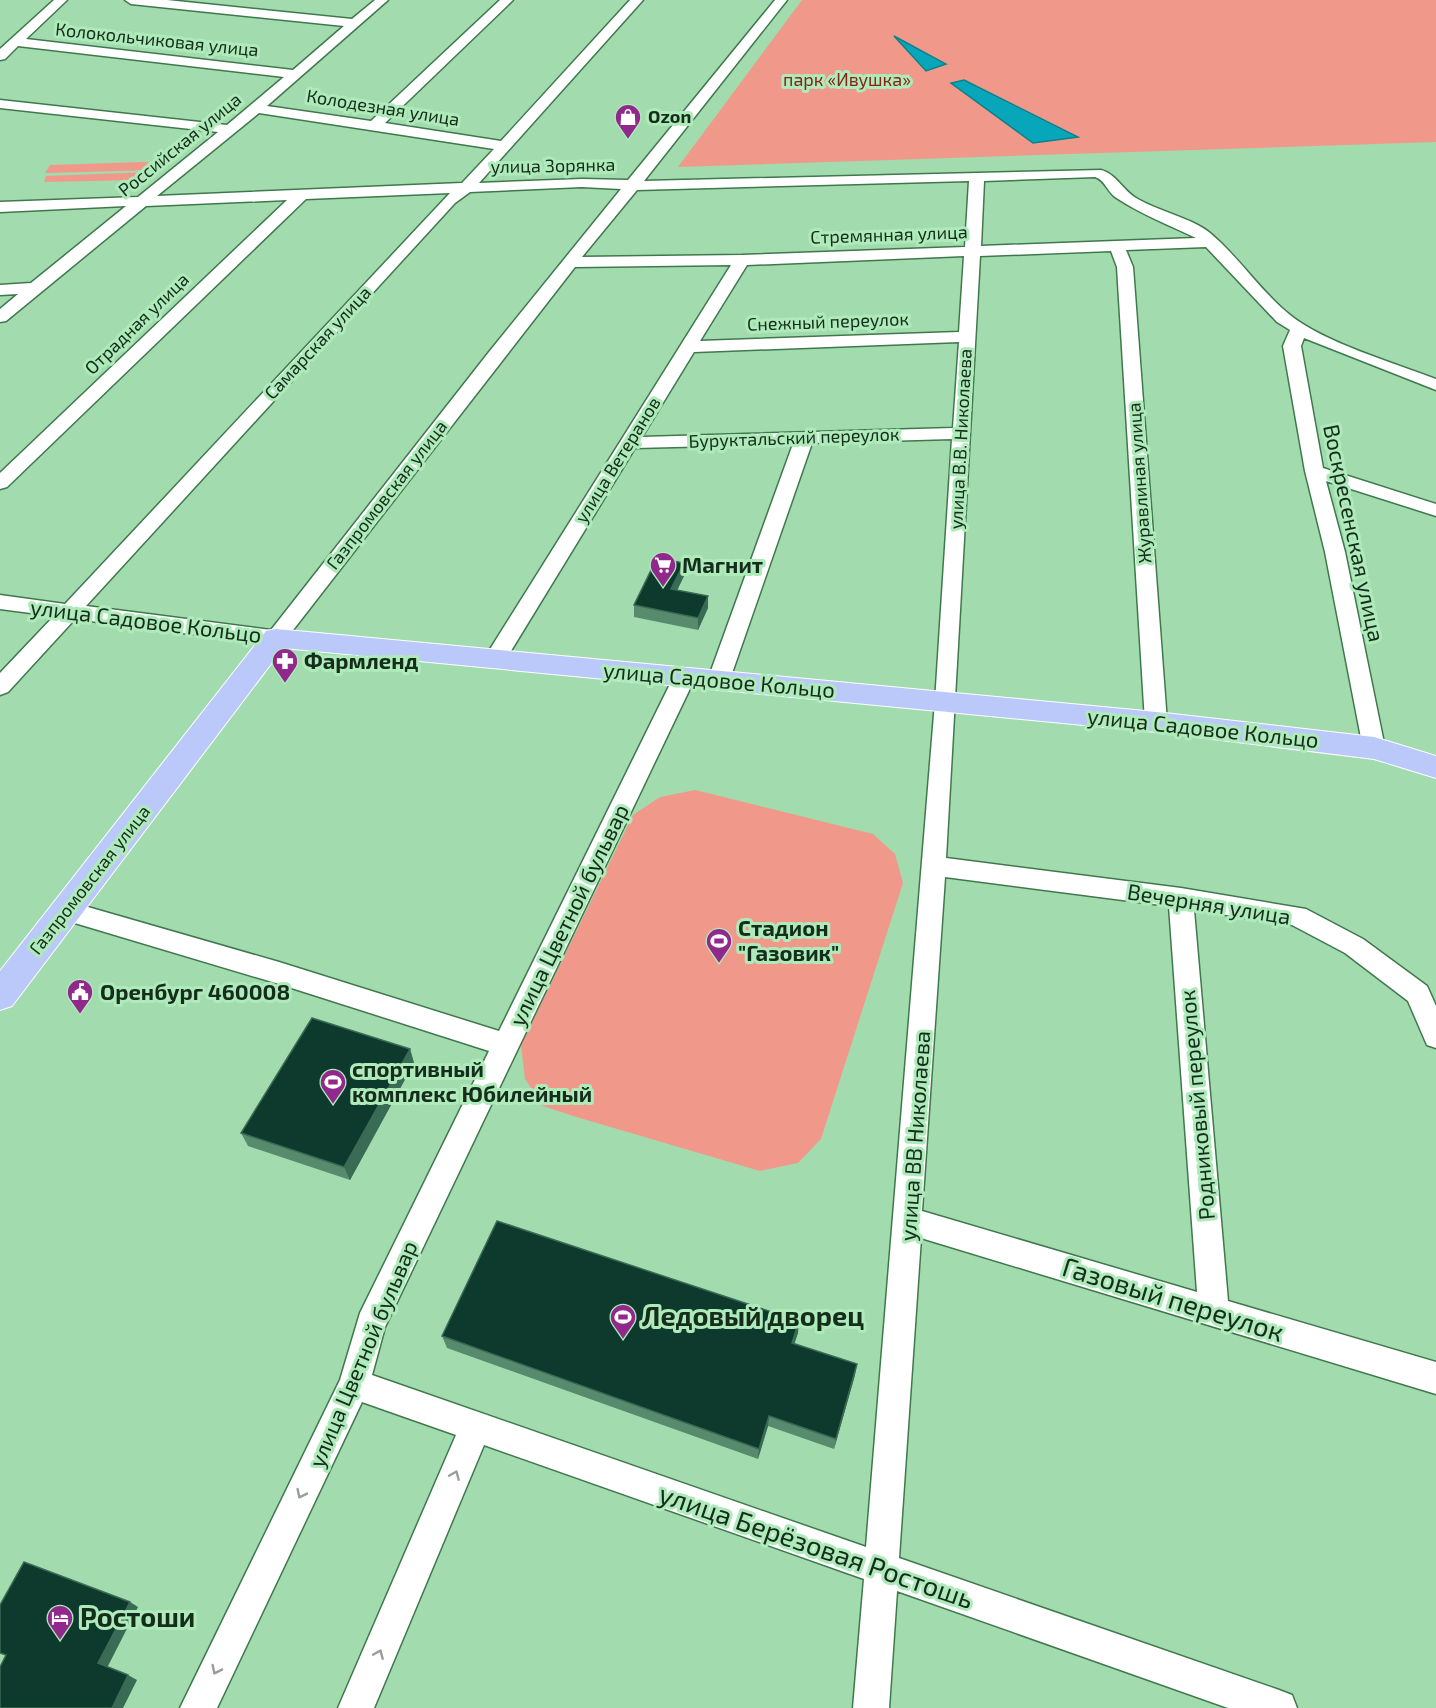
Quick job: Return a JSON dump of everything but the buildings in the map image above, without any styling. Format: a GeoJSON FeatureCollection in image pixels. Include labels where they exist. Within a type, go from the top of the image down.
{"type":"FeatureCollection","features":[{"type":"Feature","properties":{"kind":"main road","name":"улица Садовое Кольцо"},"geometry":{"type":"LineString","coordinates":[[276,638],[1156,722],[1374,747],[1436,767]]}},
{"type":"Feature","properties":{"kind":"main road","name":"Газпромовская улица"},"geometry":{"type":"LineString","coordinates":[[0,996],[276,638]]}},
{"type":"Feature","properties":{"kind":"street"},"geometry":{"type":"LineString","coordinates":[[0,56],[61,0]]}},
{"type":"Feature","properties":{"kind":"street"},"geometry":{"type":"LineString","coordinates":[[131,0],[354,23]]}},
{"type":"Feature","properties":{"kind":"street","name":"Российская улица"},"geometry":{"type":"LineString","coordinates":[[0,318],[256,108],[382,0]]}},
{"type":"Feature","properties":{"kind":"street"},"geometry":{"type":"LineString","coordinates":[[373,127],[507,0]]}},
{"type":"Feature","properties":{"kind":"street","name":"Самарская улица"},"geometry":{"type":"LineString","coordinates":[[0,687],[450,200],[466,188],[637,0]]}},
{"type":"Feature","properties":{"kind":"street","name":"Газпромовская улица"},"geometry":{"type":"LineString","coordinates":[[276,638],[443,422],[570,262],[722,78],[781,0]]}},
{"type":"Feature","properties":{"kind":"street","name":"Колокольчиковая улица"},"geometry":{"type":"LineString","coordinates":[[15,42],[295,74]]}},
{"type":"Feature","properties":{"kind":"street"},"geometry":{"type":"LineString","coordinates":[[0,104],[229,129]]}},
{"type":"Feature","properties":{"kind":"street","name":"Колодезная улица"},"geometry":{"type":"LineString","coordinates":[[256,108],[504,146]]}},
{"type":"Feature","properties":{"kind":"street","name":"улица Зорянка"},"geometry":{"type":"LineString","coordinates":[[0,207],[582,183],[660,186],[1096,173],[1106,176],[1116,191],[1132,202],[1194,229],[1210,242]]}},
{"type":"Feature","properties":{"kind":"street","name":"улица В.В. Николаева"},"geometry":{"type":"LineString","coordinates":[[946,702],[977,177]]}},
{"type":"Feature","properties":{"kind":"street","name":"Отрадная улица"},"geometry":{"type":"LineString","coordinates":[[0,483],[302,194]]}},
{"type":"Feature","properties":{"kind":"street"},"geometry":{"type":"LineString","coordinates":[[1210,242],[1283,318],[1299,329],[1323,341],[1436,385]]}},
{"type":"Feature","properties":{"kind":"street","name":"Стремянная улица"},"geometry":{"type":"LineString","coordinates":[[570,262],[742,260],[1210,242]]}},
{"type":"Feature","properties":{"kind":"street","name":"Журавлиная улица"},"geometry":{"type":"LineString","coordinates":[[1117,246],[1125,267],[1156,722]]}},
{"type":"Feature","properties":{"kind":"street","name":"улица Ветеранов"},"geometry":{"type":"LineString","coordinates":[[495,659],[742,260]]}},
{"type":"Feature","properties":{"kind":"street"},"geometry":{"type":"LineString","coordinates":[[0,290],[35,288]]}},
{"type":"Feature","properties":{"kind":"street","name":"Воскресенская улица"},"geometry":{"type":"LineString","coordinates":[[1299,329],[1292,346],[1314,471],[1335,552],[1374,747]]}},
{"type":"Feature","properties":{"kind":"street","name":"Снежный переулок"},"geometry":{"type":"LineString","coordinates":[[689,347],[968,337]]}},
{"type":"Feature","properties":{"kind":"street","name":"Буруктальский переулок"},"geometry":{"type":"LineString","coordinates":[[628,443],[961,433]]}},
{"type":"Feature","properties":{"kind":"street"},"geometry":{"type":"LineString","coordinates":[[719,679],[805,436]]}},
{"type":"Feature","properties":{"kind":"street"},"geometry":{"type":"LineString","coordinates":[[1314,471],[1436,510]]}},
{"type":"Feature","properties":{"kind":"street","name":"улица Садовое Кольцо"},"geometry":{"type":"LineString","coordinates":[[0,602],[276,638]]}},
{"type":"Feature","properties":{"kind":"street","name":"улица Цветной бульвар"},"geometry":{"type":"LineString","coordinates":[[198,1708],[354,1384],[371,1324],[684,676]]}},
{"type":"Feature","properties":{"kind":"street","name":"улица ВВ Николаева"},"geometry":{"type":"LineString","coordinates":[[881,1570],[909,1221],[946,702]]}},
{"type":"Feature","properties":{"kind":"street","name":"Вечерняя улица"},"geometry":{"type":"LineString","coordinates":[[933,866],[1181,898],[1297,916],[1354,945],[1418,994],[1436,1036]]}},
{"type":"Feature","properties":{"kind":"street","name":"Родниковый переулок"},"geometry":{"type":"LineString","coordinates":[[1181,898],[1214,1312]]}},
{"type":"Feature","properties":{"kind":"street"},"geometry":{"type":"LineString","coordinates":[[67,911],[291,977],[506,1045]]}},
{"type":"Feature","properties":{"kind":"street","name":"Газовый переулок"},"geometry":{"type":"LineString","coordinates":[[909,1221],[1436,1378]]}},
{"type":"Feature","properties":{"kind":"street","name":"улица Берёзовая Ростошь"},"geometry":{"type":"LineString","coordinates":[[354,1384],[1280,1708]]}},
{"type":"Feature","properties":{"kind":"street"},"geometry":{"type":"LineString","coordinates":[[356,1708],[475,1428]]}},
{"type":"Feature","properties":{"kind":"street"},"geometry":{"type":"LineString","coordinates":[[871,1708],[881,1570]]}},
{"type":"Feature","properties":{"kind":"green space","name":"парк «Ивушка»"},"geometry":{"type":"Polygon","coordinates":[[[802,0],[1436,0],[1436,142],[678,167],[802,0]]]}},
{"type":"Feature","properties":{"kind":"green space"},"geometry":{"type":"Polygon","coordinates":[[[143,162],[162,164],[155,170],[45,173],[50,165],[143,162]]]}},
{"type":"Feature","properties":{"kind":"green space"},"geometry":{"type":"Polygon","coordinates":[[[152,172],[149,177],[138,180],[44,182],[46,176],[152,172]]]}},
{"type":"Feature","properties":{"kind":"green space","name":"Стадион \"Газовик\""},"geometry":{"type":"Polygon","coordinates":[[[695,790],[873,834],[895,854],[903,883],[821,1139],[798,1163],[760,1171],[573,1116],[543,1106],[525,1079],[521,1045],[633,815],[660,797],[695,790]]]}},
{"type":"Feature","properties":{"kind":"water"},"geometry":{"type":"Polygon","coordinates":[[[894,36],[946,64],[926,71],[894,36]]]}},
{"type":"Feature","properties":{"kind":"water"},"geometry":{"type":"Polygon","coordinates":[[[964,80],[1078,137],[1033,143],[951,83],[964,80]]]}},
{"type":"Feature","properties":{"kind":"place","name":"Ozon"},"geometry":{"type":"Point","coordinates":[628,140]}},
{"type":"Feature","properties":{"kind":"place","name":"Магнит"},"geometry":{"type":"Point","coordinates":[663,588]}},
{"type":"Feature","properties":{"kind":"place","name":"Фармленд"},"geometry":{"type":"Point","coordinates":[285,684]}},
{"type":"Feature","properties":{"kind":"place","name":"Стадион \"Газовик\""},"geometry":{"type":"Point","coordinates":[719,964]}},
{"type":"Feature","properties":{"kind":"place","name":"Оренбург 460008"},"geometry":{"type":"Point","coordinates":[80,1015]}},
{"type":"Feature","properties":{"kind":"place","name":"спортивный комплекс Юбилейный"},"geometry":{"type":"Point","coordinates":[333,1105]}},
{"type":"Feature","properties":{"kind":"place","name":"Ледовый дворец"},"geometry":{"type":"Point","coordinates":[623,1340]}},
{"type":"Feature","properties":{"kind":"place","name":"Ростоши"},"geometry":{"type":"Point","coordinates":[60,1641]}}]}
